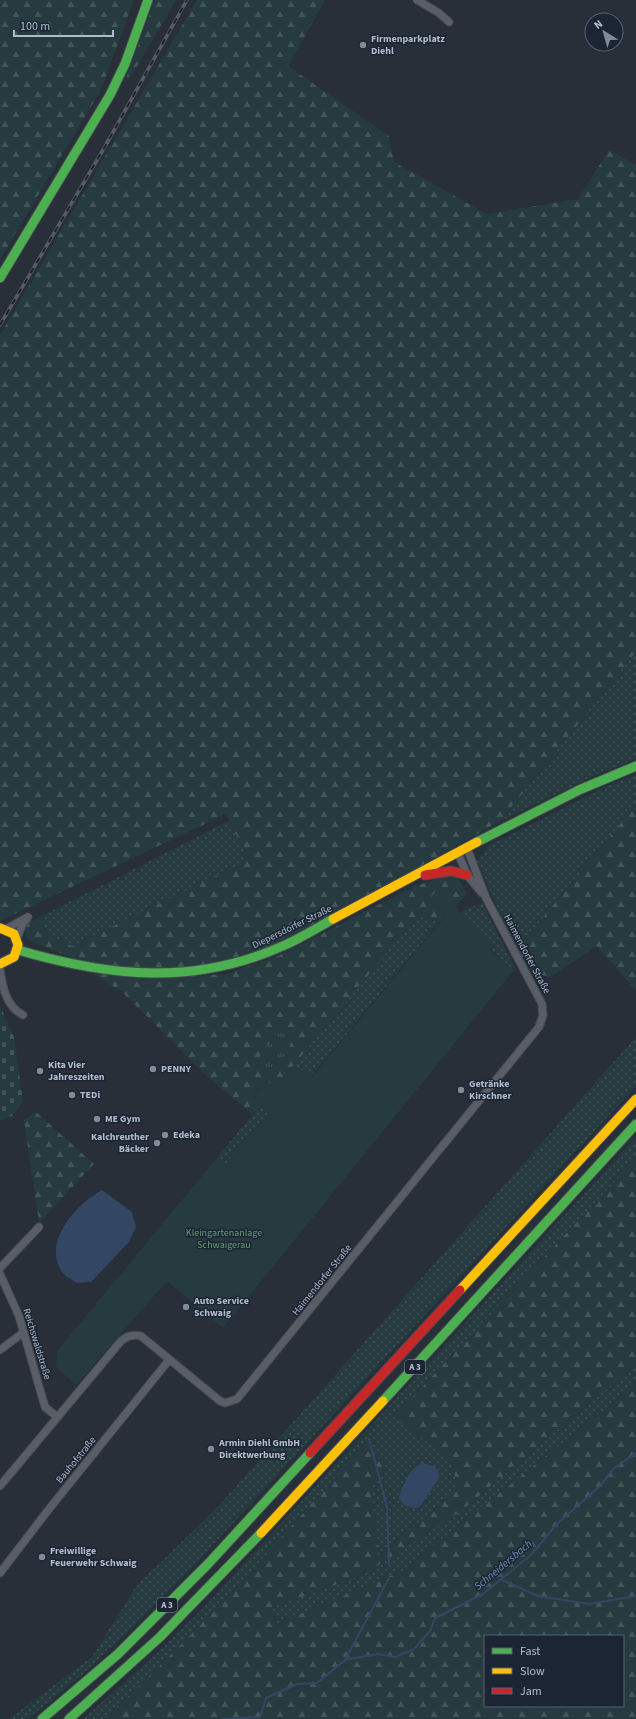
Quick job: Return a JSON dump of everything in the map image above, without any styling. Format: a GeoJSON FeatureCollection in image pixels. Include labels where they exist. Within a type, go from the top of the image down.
{"type":"FeatureCollection","features":[{"type":"Feature","properties":{"kind":"main road"},"geometry":{"type":"LineString","coordinates":[[0,278],[110,95],[125,64],[148,1]]}},
{"type":"Feature","properties":{"kind":"main road","name":"Diepersdorfer Straße"},"geometry":{"type":"LineString","coordinates":[[18,950],[50,960],[135,974],[167,974],[213,969],[252,959],[286,944],[579,790],[636,766]]}},
{"type":"Feature","properties":{"kind":"main road"},"geometry":{"type":"LineString","coordinates":[[409,879],[444,871],[456,870],[467,875]]}},
{"type":"Feature","properties":{"kind":"main road"},"geometry":{"type":"LineString","coordinates":[[0,964],[11,960],[18,950],[17,939],[14,935],[3,928]]}},
{"type":"Feature","properties":{"kind":"main road","name":"A 3"},"geometry":{"type":"LineString","coordinates":[[42,1719],[118,1654],[208,1564],[636,1099]]}},
{"type":"Feature","properties":{"kind":"main road","name":"A 3"},"geometry":{"type":"LineString","coordinates":[[69,1719],[145,1652],[196,1602],[368,1418],[636,1124]]}},
{"type":"Feature","properties":{"kind":"street"},"geometry":{"type":"LineString","coordinates":[[417,0],[439,13],[449,22]]}},
{"type":"Feature","properties":{"kind":"street","name":"Haimendorfer Straße"},"geometry":{"type":"LineString","coordinates":[[0,1486],[121,1342],[128,1336],[141,1336],[220,1401],[225,1403],[237,1399],[539,1027],[543,1015],[542,1004],[486,898],[467,848]]}},
{"type":"Feature","properties":{"kind":"street","name":"Haimendorfer Straße"},"geometry":{"type":"LineString","coordinates":[[458,853],[467,875],[486,898]]}},
{"type":"Feature","properties":{"kind":"street"},"geometry":{"type":"LineString","coordinates":[[3,928],[28,917],[22,925],[17,939]]}},
{"type":"Feature","properties":{"kind":"street"},"geometry":{"type":"LineString","coordinates":[[0,969],[2,987],[17,1013],[22,1015]]}},
{"type":"Feature","properties":{"kind":"street"},"geometry":{"type":"LineString","coordinates":[[0,1268],[39,1228]]}},
{"type":"Feature","properties":{"kind":"street","name":"Reichswaldstraße"},"geometry":{"type":"LineString","coordinates":[[0,1274],[24,1332],[45,1407],[57,1418]]}},
{"type":"Feature","properties":{"kind":"street"},"geometry":{"type":"LineString","coordinates":[[0,1350],[24,1332]]}},
{"type":"Feature","properties":{"kind":"street","name":"Bauhofstraße"},"geometry":{"type":"LineString","coordinates":[[0,1573],[49,1509],[169,1360]]}},
{"type":"Feature","properties":{"kind":"green space"},"geometry":{"type":"Polygon","coordinates":[[[0,0],[134,0],[101,90],[0,259],[0,0]]]}},
{"type":"Feature","properties":{"kind":"green space"},"geometry":{"type":"Polygon","coordinates":[[[155,0],[176,0],[129,80],[126,78],[155,0]]]}},
{"type":"Feature","properties":{"kind":"green space"},"geometry":{"type":"Polygon","coordinates":[[[197,0],[325,0],[288,66],[389,136],[394,162],[487,214],[578,199],[609,150],[636,165],[636,652],[500,821],[369,896],[280,943],[233,960],[168,971],[112,966],[76,959],[29,941],[22,927],[40,917],[48,934],[72,946],[248,860],[226,814],[0,921],[0,335],[197,0]]]}},
{"type":"Feature","properties":{"kind":"green space"},"geometry":{"type":"Polygon","coordinates":[[[636,652],[636,759],[596,775],[500,821],[636,652]]]}},
{"type":"Feature","properties":{"kind":"green space"},"geometry":{"type":"Polygon","coordinates":[[[636,775],[636,805],[516,950],[477,861],[488,846],[607,786],[636,775]]]}},
{"type":"Feature","properties":{"kind":"green space"},"geometry":{"type":"Polygon","coordinates":[[[636,805],[636,991],[597,946],[550,977],[527,971],[516,950],[636,805]]]}},
{"type":"Feature","properties":{"kind":"green space"},"geometry":{"type":"Polygon","coordinates":[[[229,821],[249,860],[72,946],[48,934],[40,917],[229,821]]]}},
{"type":"Feature","properties":{"kind":"green space"},"geometry":{"type":"Polygon","coordinates":[[[447,876],[457,877],[467,893],[456,906],[439,888],[446,915],[440,921],[416,917],[275,1088],[266,1080],[253,1095],[262,1103],[253,1115],[206,1075],[122,992],[92,973],[151,979],[226,974],[278,956],[415,886],[447,876]]]}},
{"type":"Feature","properties":{"kind":"green space","name":"Kleingartenanlage Schwaigerau"},"geometry":{"type":"Polygon","coordinates":[[[440,887],[456,906],[462,917],[493,946],[490,950],[514,970],[223,1328],[167,1281],[76,1385],[56,1367],[57,1351],[216,1159],[224,1166],[270,1110],[253,1096],[266,1080],[275,1088],[294,1065],[312,1077],[446,915],[429,899],[440,887]]]}},
{"type":"Feature","properties":{"kind":"green space"},"geometry":{"type":"Polygon","coordinates":[[[482,903],[514,966],[514,970],[490,949],[493,946],[459,914],[465,909],[482,903]]]}},
{"type":"Feature","properties":{"kind":"green space"},"geometry":{"type":"Polygon","coordinates":[[[416,916],[440,921],[311,1077],[294,1065],[416,916]]]}},
{"type":"Feature","properties":{"kind":"green space"},"geometry":{"type":"Polygon","coordinates":[[[0,1006],[14,1037],[23,1101],[12,1116],[0,1121],[0,1006]]]}},
{"type":"Feature","properties":{"kind":"green space"},"geometry":{"type":"Polygon","coordinates":[[[282,1026],[293,1039],[276,1076],[269,1074],[254,1063],[282,1026]]]}},
{"type":"Feature","properties":{"kind":"green space"},"geometry":{"type":"Polygon","coordinates":[[[636,1037],[636,1086],[190,1570],[85,1672],[42,1708],[27,1719],[9,1719],[92,1657],[137,1585],[216,1509],[636,1037]]]}},
{"type":"Feature","properties":{"kind":"green space"},"geometry":{"type":"Polygon","coordinates":[[[262,1103],[270,1110],[224,1166],[216,1159],[262,1103]]]}},
{"type":"Feature","properties":{"kind":"green space"},"geometry":{"type":"Polygon","coordinates":[[[36,1112],[94,1164],[39,1223],[24,1120],[36,1112]]]}},
{"type":"Feature","properties":{"kind":"green space"},"geometry":{"type":"Polygon","coordinates":[[[636,1137],[636,1159],[394,1417],[442,1453],[453,1466],[457,1491],[378,1556],[372,1487],[387,1468],[365,1444],[238,1586],[172,1654],[103,1719],[83,1719],[155,1655],[206,1605],[636,1137]]]}},
{"type":"Feature","properties":{"kind":"green space"},"geometry":{"type":"Polygon","coordinates":[[[636,1159],[636,1364],[461,1511],[365,1574],[269,1609],[278,1623],[402,1571],[636,1384],[636,1719],[103,1719],[172,1654],[205,1620],[365,1444],[387,1468],[372,1487],[378,1556],[457,1491],[453,1466],[442,1453],[394,1417],[636,1159]]]}},
{"type":"Feature","properties":{"kind":"green space"},"geometry":{"type":"Polygon","coordinates":[[[636,1364],[636,1384],[402,1571],[278,1623],[269,1608],[365,1574],[461,1511],[636,1364]]]}},
{"type":"Feature","properties":{"kind":"water"},"geometry":{"type":"Polygon","coordinates":[[[102,1190],[132,1212],[136,1227],[129,1242],[91,1282],[77,1283],[63,1274],[57,1260],[56,1248],[59,1237],[65,1225],[73,1214],[82,1204],[102,1190]]]}},
{"type":"Feature","properties":{"kind":"water"},"geometry":{"type":"Polygon","coordinates":[[[423,1463],[435,1467],[439,1473],[439,1478],[421,1505],[416,1508],[405,1506],[399,1498],[402,1488],[410,1473],[418,1465],[423,1463]]]}},
{"type":"Feature","properties":{"kind":"waterway"},"geometry":{"type":"LineString","coordinates":[[369,1439],[387,1507],[389,1564]]}},
{"type":"Feature","properties":{"kind":"waterway","name":"Schneidersbach"},"geometry":{"type":"LineString","coordinates":[[224,1719],[260,1717],[266,1698],[297,1684],[317,1683],[345,1660],[378,1654],[395,1657],[414,1649],[430,1631],[435,1618],[483,1594],[531,1555],[556,1525],[601,1485],[614,1468],[636,1453]]}},
{"type":"Feature","properties":{"kind":"waterway"},"geometry":{"type":"LineString","coordinates":[[345,1660],[389,1578]]}},
{"type":"Feature","properties":{"kind":"waterway"},"geometry":{"type":"LineString","coordinates":[[500,1579],[538,1596],[589,1604],[636,1596]]}},
{"type":"Feature","properties":{"kind":"railway"},"geometry":{"type":"LineString","coordinates":[[0,325],[103,150],[187,0]]}},
{"type":"Feature","properties":{"kind":"traffic: fast"},"geometry":{"type":"LineString","coordinates":[[0,278],[110,95],[125,64],[148,0]]}},
{"type":"Feature","properties":{"kind":"traffic: fast"},"geometry":{"type":"LineString","coordinates":[[477,842],[579,790],[636,766]]}},
{"type":"Feature","properties":{"kind":"traffic: fast"},"geometry":{"type":"LineString","coordinates":[[18,950],[52,959],[119,971],[152,973],[185,972],[218,967],[251,958],[285,945],[333,919]]}},
{"type":"Feature","properties":{"kind":"traffic: fast"},"geometry":{"type":"LineString","coordinates":[[383,1401],[636,1124]]}},
{"type":"Feature","properties":{"kind":"traffic: fast"},"geometry":{"type":"LineString","coordinates":[[42,1719],[118,1654],[208,1564],[310,1453]]}},
{"type":"Feature","properties":{"kind":"traffic: fast"},"geometry":{"type":"LineString","coordinates":[[69,1719],[160,1637],[261,1533]]}},
{"type":"Feature","properties":{"kind":"traffic: slow"},"geometry":{"type":"LineString","coordinates":[[333,919],[477,842]]}},
{"type":"Feature","properties":{"kind":"traffic: slow"},"geometry":{"type":"LineString","coordinates":[[0,928],[14,934],[18,945],[14,957],[0,964]]}},
{"type":"Feature","properties":{"kind":"traffic: slow"},"geometry":{"type":"LineString","coordinates":[[460,1290],[636,1099]]}},
{"type":"Feature","properties":{"kind":"traffic: slow"},"geometry":{"type":"LineString","coordinates":[[261,1533],[383,1401]]}},
{"type":"Feature","properties":{"kind":"traffic: jam"},"geometry":{"type":"LineString","coordinates":[[425,875],[451,871],[467,875]]}},
{"type":"Feature","properties":{"kind":"traffic: jam"},"geometry":{"type":"LineString","coordinates":[[310,1453],[460,1290]]}},
{"type":"Feature","properties":{"kind":"place","name":"Firmenparkplatz Diehl"},"geometry":{"type":"Point","coordinates":[363,45]}},
{"type":"Feature","properties":{"kind":"place","name":"PENNY"},"geometry":{"type":"Point","coordinates":[153,1069]}},
{"type":"Feature","properties":{"kind":"place","name":"Kita Vier Jahreszeiten"},"geometry":{"type":"Point","coordinates":[40,1071]}},
{"type":"Feature","properties":{"kind":"place","name":"Getränke Kirschner"},"geometry":{"type":"Point","coordinates":[461,1090]}},
{"type":"Feature","properties":{"kind":"place","name":"TEDi"},"geometry":{"type":"Point","coordinates":[72,1095]}},
{"type":"Feature","properties":{"kind":"place","name":"ME Gym"},"geometry":{"type":"Point","coordinates":[97,1119]}},
{"type":"Feature","properties":{"kind":"place","name":"Edeka"},"geometry":{"type":"Point","coordinates":[165,1135]}},
{"type":"Feature","properties":{"kind":"place","name":"Kalchreuther Bäcker"},"geometry":{"type":"Point","coordinates":[157,1143]}},
{"type":"Feature","properties":{"kind":"place","name":"Auto Service Schwaig"},"geometry":{"type":"Point","coordinates":[186,1307]}},
{"type":"Feature","properties":{"kind":"place","name":"Armin Diehl GmbH Direktwerbung"},"geometry":{"type":"Point","coordinates":[211,1449]}},
{"type":"Feature","properties":{"kind":"place","name":"Freiwillige Feuerwehr Schwaig"},"geometry":{"type":"Point","coordinates":[42,1557]}}]}
